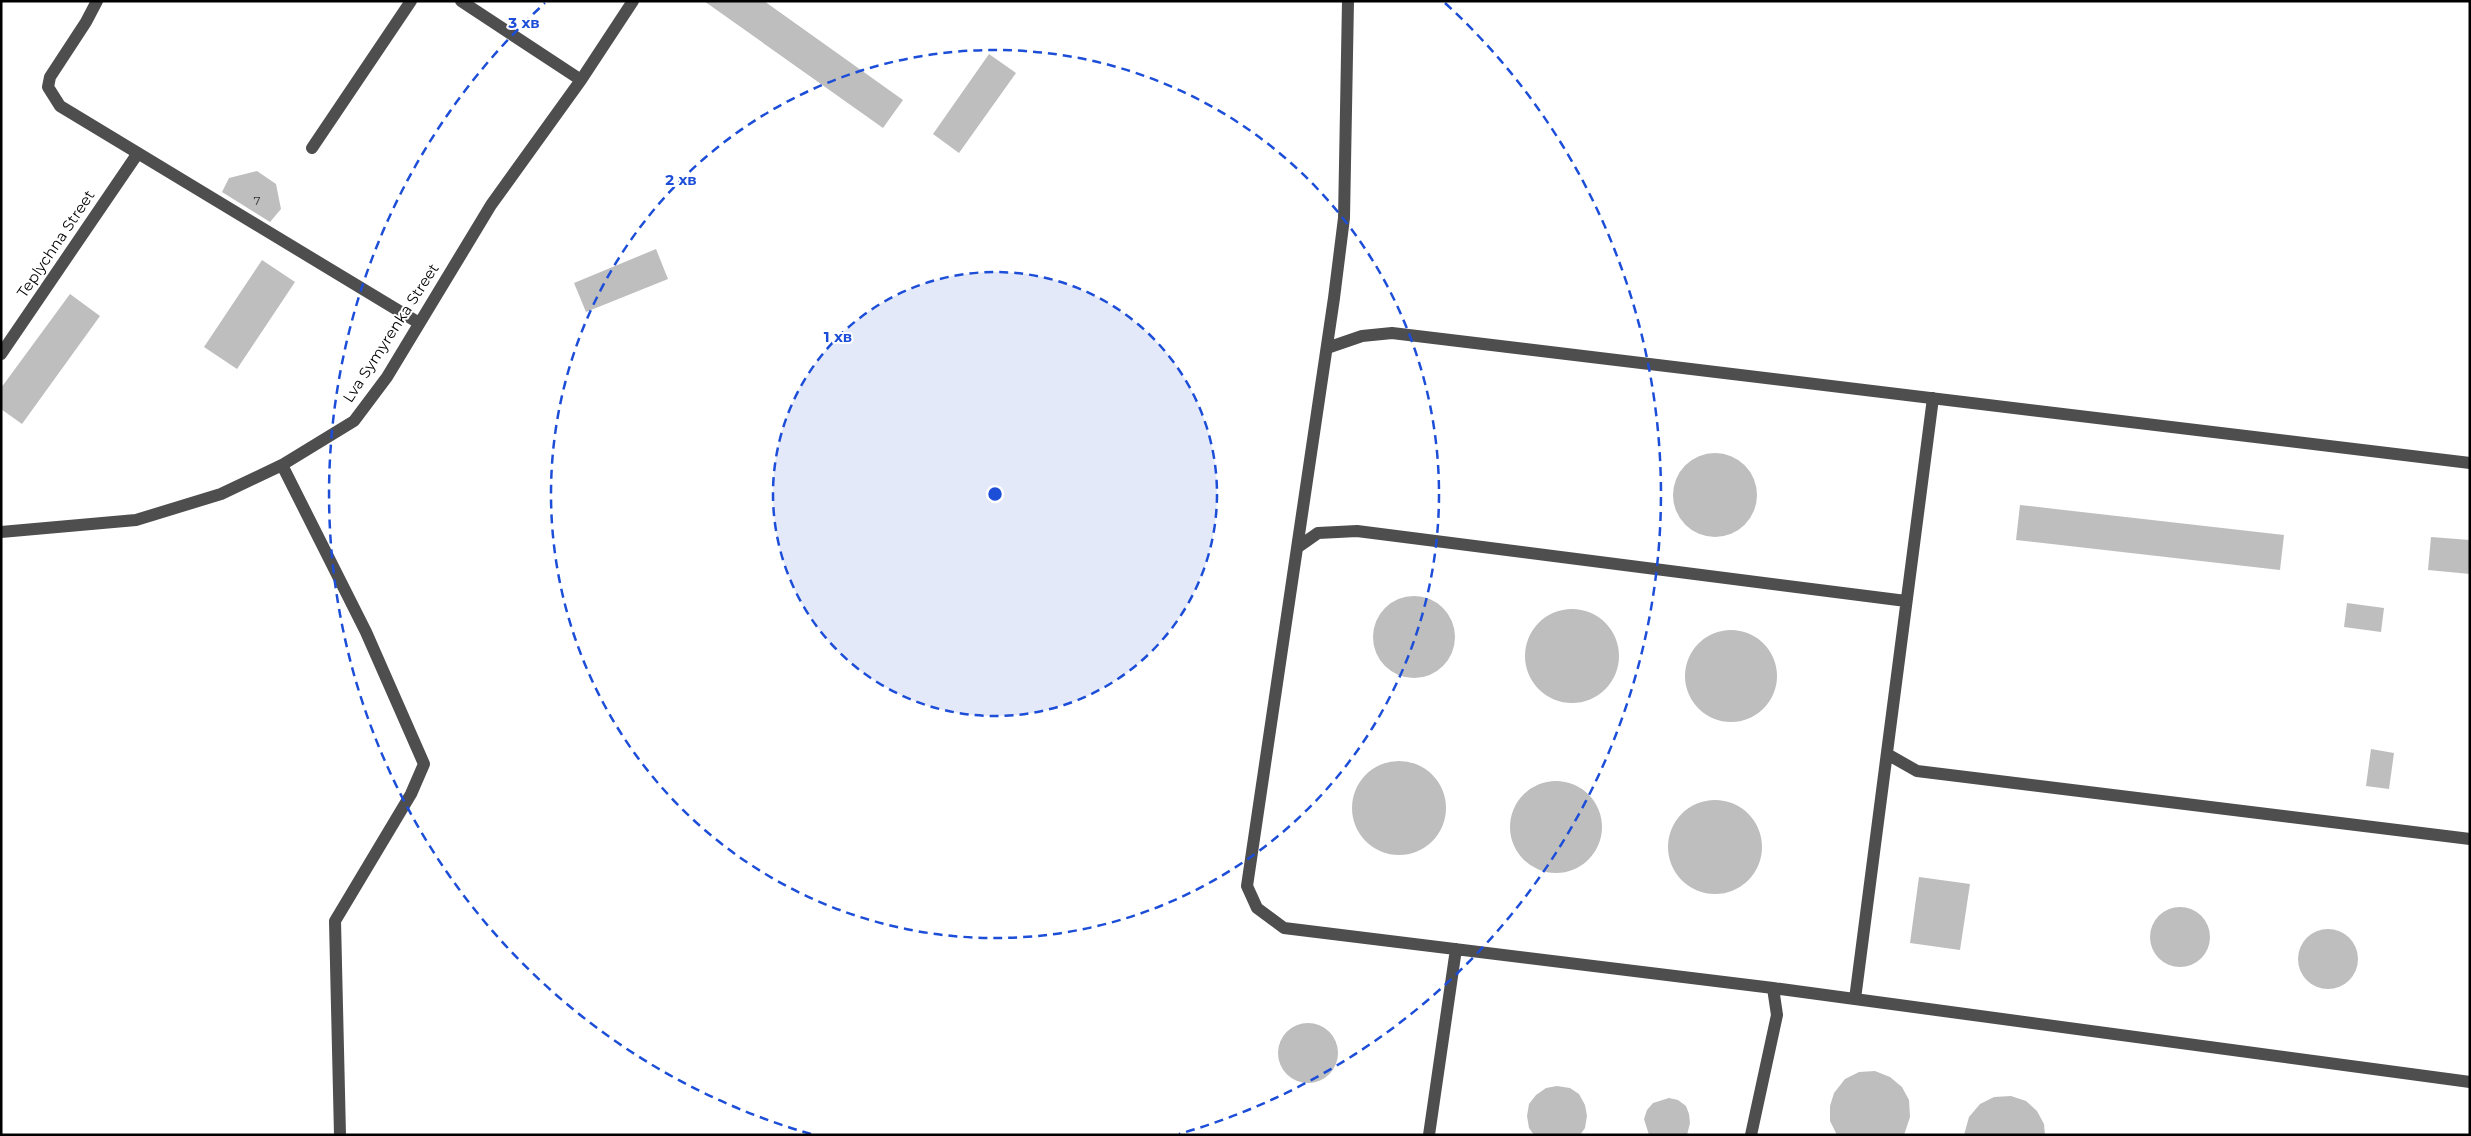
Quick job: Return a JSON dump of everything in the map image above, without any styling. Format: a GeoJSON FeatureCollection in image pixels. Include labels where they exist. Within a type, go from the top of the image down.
{"type":"FeatureCollection","features":[{"type":"Feature","properties":{"kind":"street"},"geometry":{"type":"LineString","coordinates":[[97,1],[86,22],[50,77],[48,87],[60,106],[419,322]]}},
{"type":"Feature","properties":{"kind":"street"},"geometry":{"type":"LineString","coordinates":[[312,148],[411,1]]}},
{"type":"Feature","properties":{"kind":"street"},"geometry":{"type":"LineString","coordinates":[[461,1],[581,80]]}},
{"type":"Feature","properties":{"kind":"street","name":"Lva Symyrenka Street"},"geometry":{"type":"LineString","coordinates":[[1,532],[136,520],[221,494],[282,465],[354,421],[386,376],[491,205],[581,80],[633,1]]}},
{"type":"Feature","properties":{"kind":"street"},"geometry":{"type":"LineString","coordinates":[[1348,1],[1344,218],[1327,348],[1247,886],[1257,908],[1284,928],[1773,988],[2470,1082]]}},
{"type":"Feature","properties":{"kind":"street","name":"Teplychna Street"},"geometry":{"type":"LineString","coordinates":[[1,354],[138,153]]}},
{"type":"Feature","properties":{"kind":"street"},"geometry":{"type":"LineString","coordinates":[[1327,348],[1362,336],[1392,333],[2470,463]]}},
{"type":"Feature","properties":{"kind":"street"},"geometry":{"type":"LineString","coordinates":[[1854,999],[1933,398]]}},
{"type":"Feature","properties":{"kind":"street"},"geometry":{"type":"LineString","coordinates":[[282,465],[366,632],[424,764],[411,794],[335,921],[340,1135]]}},
{"type":"Feature","properties":{"kind":"street"},"geometry":{"type":"LineString","coordinates":[[1298,547],[1318,532],[1357,531],[1906,601]]}},
{"type":"Feature","properties":{"kind":"street"},"geometry":{"type":"LineString","coordinates":[[1887,754],[1917,771],[2470,839]]}},
{"type":"Feature","properties":{"kind":"street"},"geometry":{"type":"LineString","coordinates":[[1429,1135],[1456,949]]}},
{"type":"Feature","properties":{"kind":"street"},"geometry":{"type":"LineString","coordinates":[[1751,1135],[1778,1015],[1773,988]]}},
{"type":"Feature","properties":{"kind":"building"},"geometry":{"type":"Polygon","coordinates":[[[704,1],[764,1],[903,100],[883,128],[704,1]]]}},
{"type":"Feature","properties":{"kind":"building"},"geometry":{"type":"Polygon","coordinates":[[[989,54],[1016,73],[959,153],[933,134],[989,54]]]}},
{"type":"Feature","properties":{"kind":"building"},"geometry":{"type":"Polygon","coordinates":[[[257,171],[276,184],[281,209],[270,222],[222,192],[229,178],[257,171]]]}},
{"type":"Feature","properties":{"kind":"building"},"geometry":{"type":"Polygon","coordinates":[[[656,249],[668,279],[586,312],[574,283],[656,249]]]}},
{"type":"Feature","properties":{"kind":"building"},"geometry":{"type":"Polygon","coordinates":[[[262,260],[295,282],[237,369],[204,347],[262,260]]]}},
{"type":"Feature","properties":{"kind":"building"},"geometry":{"type":"Polygon","coordinates":[[[70,294],[100,316],[22,424],[1,409],[1,388],[70,294]]]}},
{"type":"Feature","properties":{"kind":"building"},"geometry":{"type":"Polygon","coordinates":[[[1715,453],[1738,460],[1750,472],[1757,495],[1750,518],[1738,530],[1715,537],[1692,530],[1680,518],[1673,495],[1680,472],[1692,460],[1715,453]]]}},
{"type":"Feature","properties":{"kind":"building"},"geometry":{"type":"Polygon","coordinates":[[[2020,505],[2284,535],[2280,570],[2016,540],[2020,505]]]}},
{"type":"Feature","properties":{"kind":"building"},"geometry":{"type":"Polygon","coordinates":[[[2431,537],[2470,540],[2470,574],[2428,570],[2431,537]]]}},
{"type":"Feature","properties":{"kind":"building"},"geometry":{"type":"Polygon","coordinates":[[[1414,596],[1430,599],[1443,608],[1452,621],[1455,637],[1452,653],[1443,666],[1430,675],[1414,678],[1398,675],[1385,666],[1376,653],[1373,637],[1376,621],[1385,608],[1398,599],[1414,596]]]}},
{"type":"Feature","properties":{"kind":"building"},"geometry":{"type":"Polygon","coordinates":[[[2347,603],[2384,608],[2381,632],[2344,627],[2347,603]]]}},
{"type":"Feature","properties":{"kind":"building"},"geometry":{"type":"Polygon","coordinates":[[[1572,609],[1590,613],[1605,623],[1615,638],[1619,656],[1615,674],[1605,689],[1590,699],[1572,703],[1554,699],[1539,689],[1529,674],[1525,656],[1529,638],[1539,623],[1554,613],[1572,609]]]}},
{"type":"Feature","properties":{"kind":"building"},"geometry":{"type":"Polygon","coordinates":[[[1722,630],[1740,630],[1757,637],[1770,650],[1777,667],[1777,685],[1770,702],[1757,715],[1740,722],[1722,722],[1705,715],[1692,702],[1685,685],[1685,667],[1692,650],[1705,637],[1722,630]]]}},
{"type":"Feature","properties":{"kind":"building"},"geometry":{"type":"Polygon","coordinates":[[[2371,749],[2394,753],[2389,789],[2366,786],[2371,749]]]}},
{"type":"Feature","properties":{"kind":"building"},"geometry":{"type":"Polygon","coordinates":[[[1399,761],[1417,765],[1432,775],[1442,790],[1446,808],[1442,826],[1432,841],[1417,851],[1399,855],[1381,851],[1366,841],[1356,826],[1352,808],[1356,790],[1366,775],[1381,765],[1399,761]]]}},
{"type":"Feature","properties":{"kind":"building"},"geometry":{"type":"Polygon","coordinates":[[[1547,781],[1565,781],[1582,788],[1595,801],[1602,818],[1602,836],[1595,853],[1582,866],[1565,873],[1547,873],[1530,866],[1517,853],[1510,836],[1510,818],[1517,801],[1530,788],[1547,781]]]}},
{"type":"Feature","properties":{"kind":"building"},"geometry":{"type":"Polygon","coordinates":[[[1715,800],[1733,804],[1748,814],[1758,829],[1762,847],[1758,865],[1748,880],[1733,890],[1715,894],[1697,890],[1682,880],[1672,865],[1668,847],[1672,829],[1682,814],[1697,804],[1715,800]]]}},
{"type":"Feature","properties":{"kind":"building"},"geometry":{"type":"Polygon","coordinates":[[[1919,877],[1970,884],[1960,950],[1910,943],[1919,877]]]}},
{"type":"Feature","properties":{"kind":"building"},"geometry":{"type":"Polygon","coordinates":[[[2180,907],[2197,912],[2205,920],[2210,937],[2205,954],[2197,962],[2180,967],[2163,962],[2155,954],[2150,937],[2155,920],[2163,912],[2180,907]]]}},
{"type":"Feature","properties":{"kind":"building"},"geometry":{"type":"Polygon","coordinates":[[[2328,929],[2345,934],[2353,942],[2358,959],[2353,976],[2345,984],[2328,989],[2311,984],[2303,976],[2298,959],[2303,942],[2311,934],[2328,929]]]}},
{"type":"Feature","properties":{"kind":"building"},"geometry":{"type":"Polygon","coordinates":[[[1308,1023],[1325,1028],[1333,1036],[1338,1053],[1333,1070],[1325,1078],[1308,1083],[1291,1078],[1283,1070],[1278,1053],[1283,1036],[1291,1028],[1308,1023]]]}},
{"type":"Feature","properties":{"kind":"building"},"geometry":{"type":"Polygon","coordinates":[[[1875,1071],[1890,1077],[1902,1087],[1909,1100],[1910,1117],[1904,1135],[1837,1135],[1830,1121],[1830,1106],[1834,1093],[1845,1079],[1859,1072],[1875,1071]]]}},
{"type":"Feature","properties":{"kind":"building"},"geometry":{"type":"Polygon","coordinates":[[[1557,1086],[1570,1088],[1579,1094],[1585,1105],[1587,1116],[1585,1128],[1580,1135],[1534,1135],[1529,1128],[1527,1116],[1529,1104],[1536,1095],[1546,1088],[1557,1086]]]}},
{"type":"Feature","properties":{"kind":"building"},"geometry":{"type":"Polygon","coordinates":[[[2011,1096],[2026,1101],[2037,1111],[2044,1124],[2045,1135],[1964,1135],[1969,1117],[1980,1104],[1994,1097],[2011,1096]]]}},
{"type":"Feature","properties":{"kind":"building"},"geometry":{"type":"Polygon","coordinates":[[[1669,1098],[1678,1100],[1686,1106],[1690,1123],[1687,1135],[1649,1135],[1644,1119],[1647,1110],[1653,1103],[1669,1098]]]}}]}
